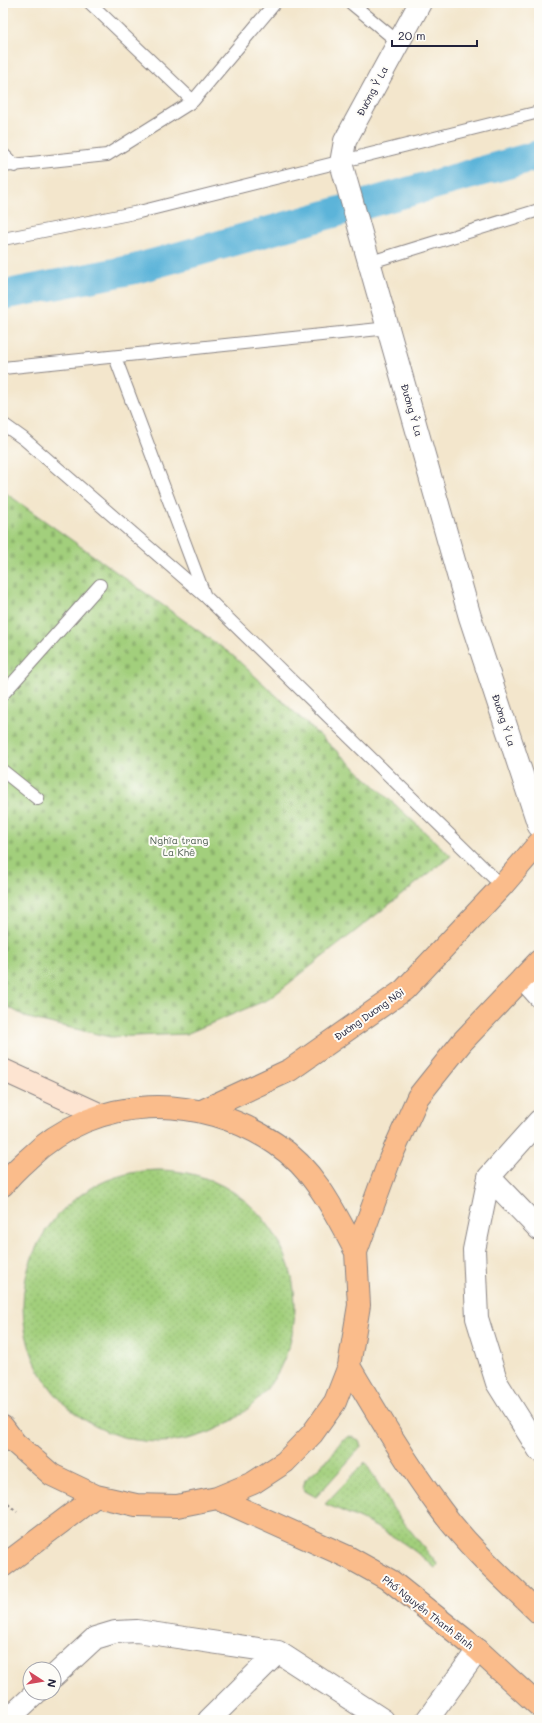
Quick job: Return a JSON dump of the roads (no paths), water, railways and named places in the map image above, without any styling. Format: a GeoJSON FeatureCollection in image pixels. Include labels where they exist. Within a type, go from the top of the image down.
{"type":"FeatureCollection","features":[{"type":"Feature","properties":{"kind":"main road","name":"Đường Dương Nội"},"geometry":{"type":"LineString","coordinates":[[202,1111],[290,1070],[404,990],[502,886],[539,843]]}},
{"type":"Feature","properties":{"kind":"main road"},"geometry":{"type":"LineString","coordinates":[[3,1427],[15,1443],[52,1475],[96,1496],[136,1505],[177,1506],[216,1498],[253,1483],[285,1462],[312,1434],[335,1402],[349,1366],[359,1305],[356,1252],[390,1159],[418,1097],[462,1042],[539,961]]}},
{"type":"Feature","properties":{"kind":"main road"},"geometry":{"type":"LineString","coordinates":[[3,1070],[101,1115]]}},
{"type":"Feature","properties":{"kind":"main road"},"geometry":{"type":"LineString","coordinates":[[3,1185],[8,1177],[37,1150],[64,1130],[101,1115],[134,1108],[168,1107],[202,1111],[241,1124],[253,1130],[277,1144],[308,1172],[332,1206],[356,1252]]}},
{"type":"Feature","properties":{"kind":"main road"},"geometry":{"type":"LineString","coordinates":[[349,1366],[394,1441],[441,1511],[483,1559],[539,1613]]}},
{"type":"Feature","properties":{"kind":"main road"},"geometry":{"type":"LineString","coordinates":[[3,1566],[96,1496]]}},
{"type":"Feature","properties":{"kind":"main road","name":"Phố Nguyễn Thanh Bình"},"geometry":{"type":"LineString","coordinates":[[216,1498],[348,1556],[391,1581],[478,1650],[539,1706]]}},
{"type":"Feature","properties":{"kind":"street","name":"Đường Ỷ La"},"geometry":{"type":"LineString","coordinates":[[420,3],[346,141],[341,163],[371,262],[470,617],[539,826]]}},
{"type":"Feature","properties":{"kind":"street"},"geometry":{"type":"LineString","coordinates":[[523,978],[539,996]]}},
{"type":"Feature","properties":{"kind":"street"},"geometry":{"type":"LineString","coordinates":[[539,1121],[489,1177],[474,1250],[477,1318],[497,1382],[539,1450]]}},
{"type":"Feature","properties":{"kind":"street"},"geometry":{"type":"LineString","coordinates":[[489,1177],[539,1229]]}},
{"type":"Feature","properties":{"kind":"street"},"geometry":{"type":"LineString","coordinates":[[62,1669],[95,1638],[115,1632],[137,1631],[278,1652],[383,1720]]}},
{"type":"Feature","properties":{"kind":"street"},"geometry":{"type":"LineString","coordinates":[[426,1720],[478,1650]]}},
{"type":"Feature","properties":{"kind":"street"},"geometry":{"type":"LineString","coordinates":[[209,1720],[278,1652]]}},
{"type":"Feature","properties":{"kind":"street"},"geometry":{"type":"LineString","coordinates":[[6,1720],[27,1701]]}},
{"type":"Feature","properties":{"kind":"lane"},"geometry":{"type":"LineString","coordinates":[[90,3],[193,101]]}},
{"type":"Feature","properties":{"kind":"lane"},"geometry":{"type":"LineString","coordinates":[[3,154],[9,166],[107,155],[193,101],[275,3]]}},
{"type":"Feature","properties":{"kind":"lane"},"geometry":{"type":"LineString","coordinates":[[351,3],[398,42]]}},
{"type":"Feature","properties":{"kind":"lane"},"geometry":{"type":"LineString","coordinates":[[3,239],[139,212],[341,163],[539,112]]}},
{"type":"Feature","properties":{"kind":"lane"},"geometry":{"type":"LineString","coordinates":[[371,262],[539,210]]}},
{"type":"Feature","properties":{"kind":"lane"},"geometry":{"type":"LineString","coordinates":[[3,368],[389,328]]}},
{"type":"Feature","properties":{"kind":"lane"},"geometry":{"type":"LineString","coordinates":[[115,357],[205,596]]}},
{"type":"Feature","properties":{"kind":"lane"},"geometry":{"type":"LineString","coordinates":[[3,424],[24,439],[205,596],[502,886]]}},
{"type":"Feature","properties":{"kind":"lane"},"geometry":{"type":"LineString","coordinates":[[3,694],[100,585]]}},
{"type":"Feature","properties":{"kind":"lane"},"geometry":{"type":"LineString","coordinates":[[3,771],[38,799]]}},
{"type":"Feature","properties":{"kind":"waterway"},"geometry":{"type":"LineString","coordinates":[[3,295],[135,269],[539,155]]}},
{"type":"Feature","properties":{"kind":"park label","name":"Nghĩa trang La Khê"},"geometry":{"type":"Point","coordinates":[179,846]}}]}
